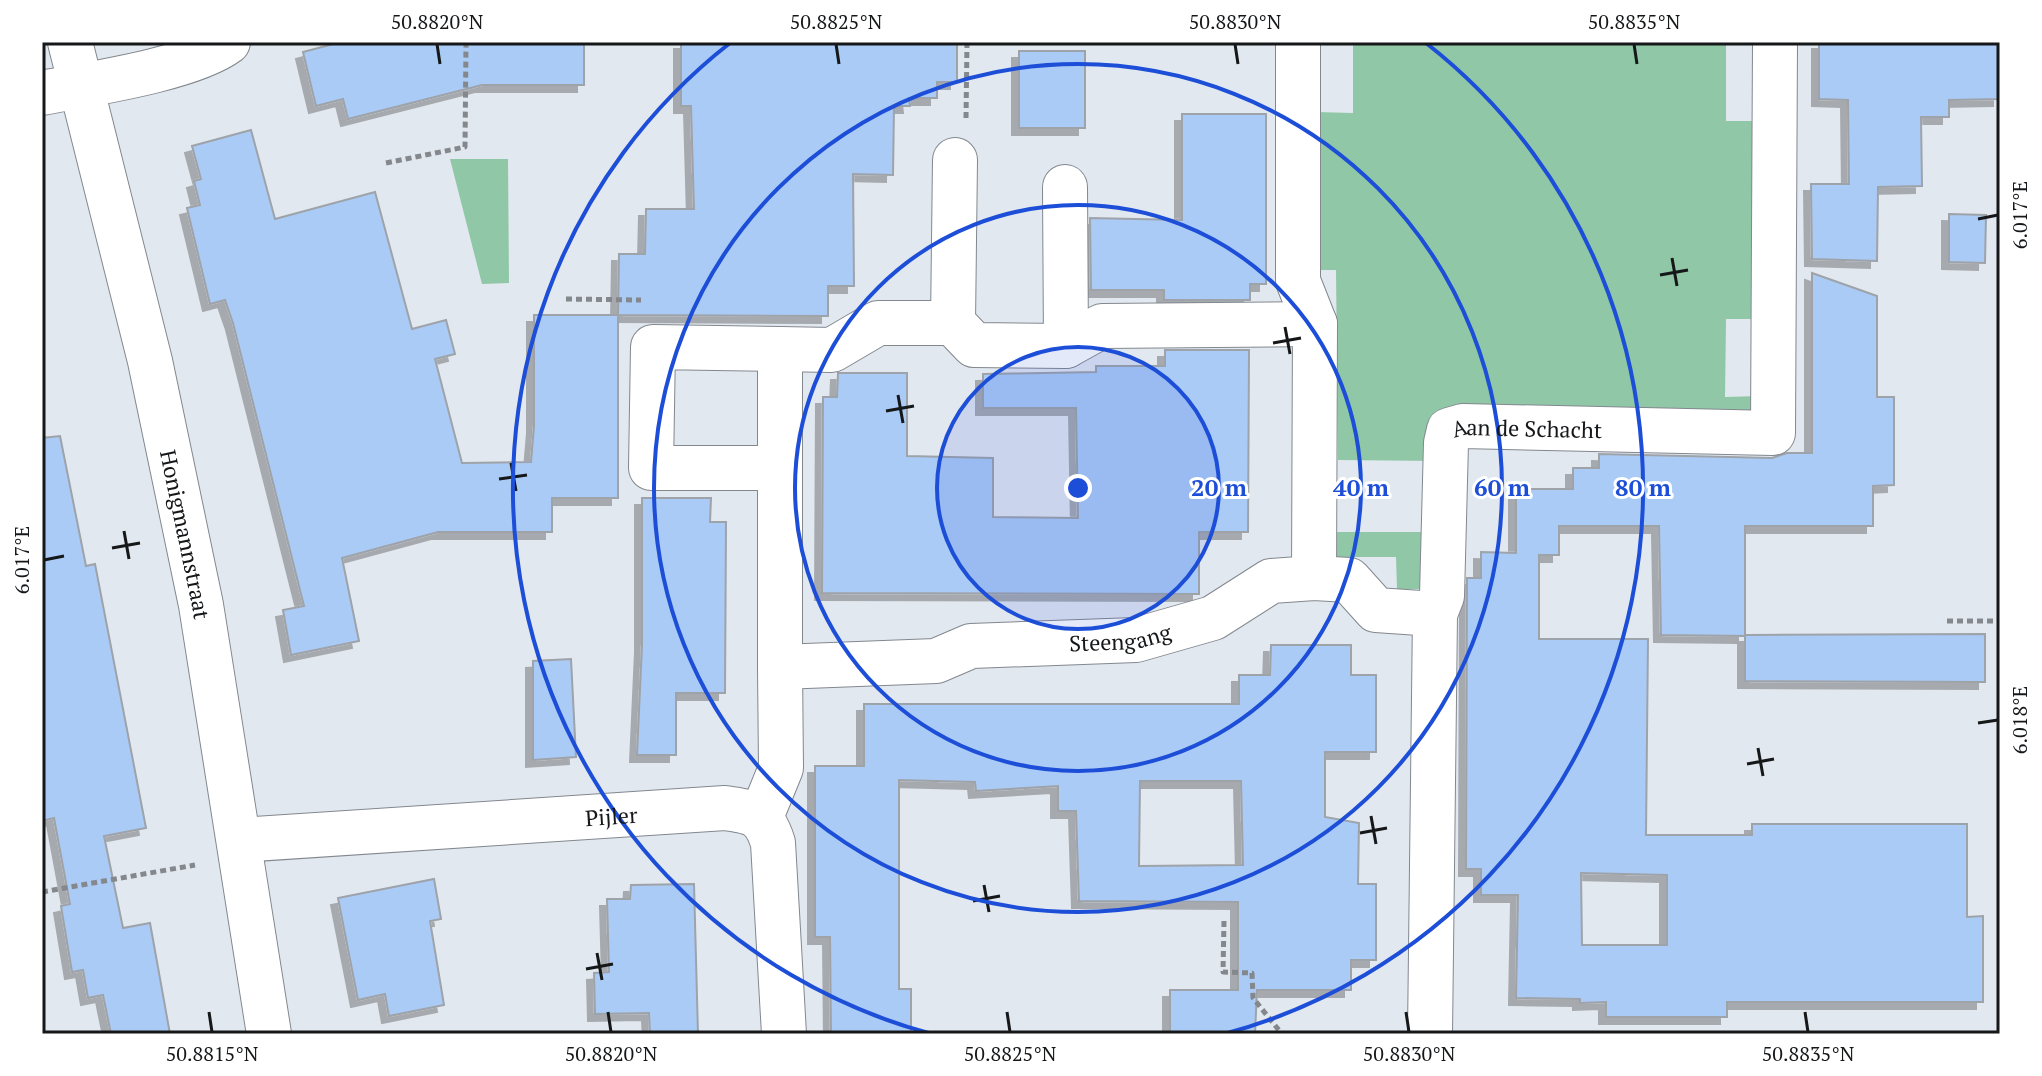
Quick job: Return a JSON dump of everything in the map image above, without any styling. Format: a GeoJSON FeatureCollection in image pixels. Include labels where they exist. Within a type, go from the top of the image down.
{"type":"FeatureCollection","features":[{"type":"Feature","properties":{"kind":"street","name":"Honigmannstraat"},"geometry":{"type":"LineString","coordinates":[[70,42],[61,90],[150,361],[201,605],[269,1034]]}},
{"type":"Feature","properties":{"kind":"street"},"geometry":{"type":"LineString","coordinates":[[61,90],[181,63],[219,49],[228,42]]}},
{"type":"Feature","properties":{"kind":"street"},"geometry":{"type":"LineString","coordinates":[[1298,42],[1298,281],[1315,324],[1314,578]]}},
{"type":"Feature","properties":{"kind":"street","name":"Aan de Schacht"},"geometry":{"type":"LineString","coordinates":[[1430,1034],[1435,614],[1442,596],[1446,443],[1449,430],[1463,426],[1773,433],[1775,42]]}},
{"type":"Feature","properties":{"kind":"street"},"geometry":{"type":"LineString","coordinates":[[955,160],[953,323],[974,345],[1066,346],[1102,326],[1315,324]]}},
{"type":"Feature","properties":{"kind":"street"},"geometry":{"type":"LineString","coordinates":[[1065,187],[1066,346]]}},
{"type":"Feature","properties":{"kind":"street"},"geometry":{"type":"LineString","coordinates":[[780,468],[651,468],[653,347],[832,350],[878,323],[953,323]]}},
{"type":"Feature","properties":{"kind":"street"},"geometry":{"type":"LineString","coordinates":[[780,349],[781,768],[761,817],[773,843],[784,1034]]}},
{"type":"Feature","properties":{"kind":"street","name":"Steengang"},"geometry":{"type":"LineString","coordinates":[[780,667],[936,661],[971,646],[1136,640],[1213,618],[1271,581],[1314,578],[1349,580],[1376,610],[1435,614]]}},
{"type":"Feature","properties":{"kind":"street","name":"Pijler"},"geometry":{"type":"LineString","coordinates":[[240,840],[725,808],[761,817]]}},
{"type":"Feature","properties":{"kind":"path"},"geometry":{"type":"LineString","coordinates":[[386,163],[465,147],[466,42]]}},
{"type":"Feature","properties":{"kind":"path"},"geometry":{"type":"LineString","coordinates":[[955,160],[966,143],[967,42]]}},
{"type":"Feature","properties":{"kind":"path"},"geometry":{"type":"LineString","coordinates":[[1947,621],[2000,621]]}},
{"type":"Feature","properties":{"kind":"path"},"geometry":{"type":"LineString","coordinates":[[42,892],[198,865],[240,840]]}},
{"type":"Feature","properties":{"kind":"path"},"geometry":{"type":"LineString","coordinates":[[1224,921],[1223,972],[1252,973],[1253,998],[1282,1034]]}},
{"type":"Feature","properties":{"kind":"green space"},"geometry":{"type":"Polygon","coordinates":[[[1353,42],[1726,42],[1726,121],[1760,121],[1760,319],[1726,319],[1725,397],[1760,396],[1760,418],[1438,417],[1437,461],[1338,460],[1336,270],[1318,270],[1316,112],[1353,113],[1353,42]]]}},
{"type":"Feature","properties":{"kind":"green space"},"geometry":{"type":"Polygon","coordinates":[[[450,159],[508,159],[509,283],[482,284],[450,159]]]}},
{"type":"Feature","properties":{"kind":"green space"},"geometry":{"type":"Polygon","coordinates":[[[1336,532],[1428,532],[1428,589],[1397,589],[1396,557],[1337,557],[1336,532]]]}},
{"type":"Feature","properties":{"kind":"building"},"geometry":{"type":"Polygon","coordinates":[[[341,42],[584,42],[584,85],[482,85],[348,119],[343,99],[316,106],[303,52],[341,42]]]}},
{"type":"Feature","properties":{"kind":"building"},"geometry":{"type":"Polygon","coordinates":[[[681,42],[957,42],[957,82],[937,82],[937,98],[909,98],[910,106],[894,106],[893,175],[853,174],[854,286],[828,286],[828,316],[618,315],[619,254],[645,254],[646,209],[694,209],[691,106],[681,106],[681,42]]]}},
{"type":"Feature","properties":{"kind":"building"},"geometry":{"type":"Polygon","coordinates":[[[1819,42],[2000,42],[2000,99],[1949,100],[1949,117],[1921,117],[1922,186],[1878,187],[1877,261],[1812,259],[1811,184],[1849,184],[1848,100],[1819,99],[1819,42]]]}},
{"type":"Feature","properties":{"kind":"building"},"geometry":{"type":"Polygon","coordinates":[[[1019,51],[1085,51],[1085,128],[1019,128],[1019,51]]]}},
{"type":"Feature","properties":{"kind":"building"},"geometry":{"type":"Polygon","coordinates":[[[1182,114],[1266,114],[1266,284],[1250,284],[1250,300],[1164,300],[1164,290],[1091,290],[1090,218],[1182,220],[1182,114]]]}},
{"type":"Feature","properties":{"kind":"building"},"geometry":{"type":"Polygon","coordinates":[[[251,130],[275,219],[375,192],[412,329],[446,320],[455,354],[435,359],[462,463],[531,462],[534,315],[618,315],[618,498],[552,498],[552,532],[438,532],[342,558],[359,641],[291,655],[283,610],[304,606],[233,323],[225,300],[210,304],[187,208],[200,205],[194,181],[201,179],[192,146],[251,130]]]}},
{"type":"Feature","properties":{"kind":"building"},"geometry":{"type":"Polygon","coordinates":[[[1949,214],[1986,215],[1985,263],[1949,262],[1949,214]]]}},
{"type":"Feature","properties":{"kind":"building"},"geometry":{"type":"Polygon","coordinates":[[[1812,273],[1877,296],[1877,397],[1894,397],[1894,485],[1873,486],[1873,526],[1745,526],[1745,635],[1985,634],[1985,682],[1745,681],[1745,636],[1661,635],[1659,526],[1559,526],[1559,555],[1539,555],[1539,639],[1648,639],[1646,835],[1752,835],[1752,824],[1967,824],[1967,917],[1983,916],[1983,1002],[1727,1002],[1727,1017],[1606,1017],[1606,1002],[1516,998],[1518,895],[1481,895],[1481,869],[1466,869],[1467,578],[1481,578],[1481,552],[1516,553],[1516,489],[1573,489],[1573,468],[1599,468],[1599,454],[1772,458],[1787,453],[1812,453],[1812,273]],[[1581,873],[1582,945],[1667,945],[1667,875],[1581,873]]]}},
{"type":"Feature","properties":{"kind":"building"},"geometry":{"type":"Polygon","coordinates":[[[1165,350],[1249,350],[1248,532],[1199,532],[1199,594],[822,593],[823,397],[837,397],[838,373],[907,373],[907,456],[993,458],[993,517],[1078,518],[1076,408],[983,408],[983,374],[1096,372],[1096,366],[1165,366],[1165,350]]]}},
{"type":"Feature","properties":{"kind":"building"},"geometry":{"type":"Polygon","coordinates":[[[60,436],[86,566],[95,564],[146,828],[104,836],[123,928],[150,923],[170,1034],[111,1034],[103,995],[88,998],[83,970],[72,972],[61,906],[70,904],[54,818],[42,821],[42,438],[60,436]]]}},
{"type":"Feature","properties":{"kind":"building"},"geometry":{"type":"Polygon","coordinates":[[[642,498],[711,498],[710,522],[726,522],[725,693],[676,693],[676,755],[637,755],[642,645],[642,498]]]}},
{"type":"Feature","properties":{"kind":"building"},"geometry":{"type":"Polygon","coordinates":[[[1271,645],[1351,645],[1351,675],[1376,675],[1376,752],[1325,752],[1325,817],[1359,823],[1358,884],[1376,884],[1376,960],[1351,960],[1351,990],[1257,990],[1255,1034],[1170,1034],[1170,990],[1238,990],[1238,902],[1079,901],[1076,811],[1058,811],[1058,786],[976,791],[975,782],[899,780],[899,989],[911,989],[911,1034],[831,1034],[830,937],[815,937],[815,766],[864,766],[864,704],[1239,704],[1239,675],[1270,675],[1271,645]],[[1140,781],[1139,866],[1243,865],[1241,781],[1140,781]]]}},
{"type":"Feature","properties":{"kind":"building"},"geometry":{"type":"Polygon","coordinates":[[[571,659],[576,757],[533,760],[533,661],[571,659]]]}},
{"type":"Feature","properties":{"kind":"building"},"geometry":{"type":"Polygon","coordinates":[[[434,879],[441,919],[430,921],[444,1005],[389,1016],[385,994],[358,1000],[338,898],[434,879]]]}},
{"type":"Feature","properties":{"kind":"building"},"geometry":{"type":"Polygon","coordinates":[[[694,884],[698,1034],[650,1034],[649,1013],[595,1014],[594,973],[609,972],[607,899],[630,899],[631,885],[694,884]]]}}]}
